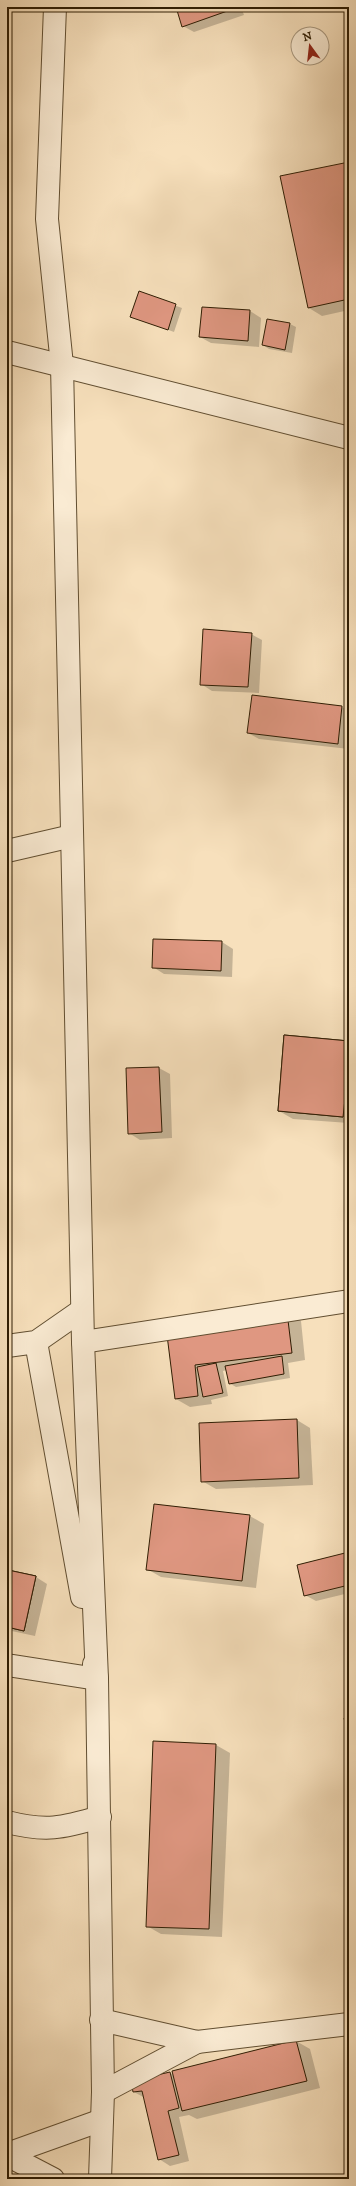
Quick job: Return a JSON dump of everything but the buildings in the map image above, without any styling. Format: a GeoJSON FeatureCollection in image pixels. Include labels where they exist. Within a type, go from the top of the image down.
{"type":"FeatureCollection","features":[{"type":"Feature","properties":{"kind":"street"},"geometry":{"type":"LineString","coordinates":[[56,7],[47,219],[62,365],[82,1342],[97,1679],[100,1817],[101,2020],[103,2092],[100,2179]]}},
{"type":"Feature","properties":{"kind":"street"},"geometry":{"type":"LineString","coordinates":[[7,352],[349,438]]}},
{"type":"Feature","properties":{"kind":"street"},"geometry":{"type":"LineString","coordinates":[[7,851],[72,836]]}},
{"type":"Feature","properties":{"kind":"street"},"geometry":{"type":"LineString","coordinates":[[82,1342],[349,1301]]}},
{"type":"Feature","properties":{"kind":"street"},"geometry":{"type":"LineString","coordinates":[[7,1346],[36,1342],[82,1310]]}},
{"type":"Feature","properties":{"kind":"street"},"geometry":{"type":"LineString","coordinates":[[36,1342],[97,1679]]}},
{"type":"Feature","properties":{"kind":"street"},"geometry":{"type":"LineString","coordinates":[[7,1665],[97,1679]]}},
{"type":"Feature","properties":{"kind":"street"},"geometry":{"type":"LineString","coordinates":[[7,1822],[32,1828],[63,1827],[100,1817]]}},
{"type":"Feature","properties":{"kind":"street"},"geometry":{"type":"LineString","coordinates":[[101,2020],[197,2042],[349,2024]]}},
{"type":"Feature","properties":{"kind":"street"},"geometry":{"type":"LineString","coordinates":[[103,2092],[197,2042]]}},
{"type":"Feature","properties":{"kind":"street"},"geometry":{"type":"LineString","coordinates":[[7,2155],[102,2120]]}},
{"type":"Feature","properties":{"kind":"street"},"geometry":{"type":"LineString","coordinates":[[7,2155],[53,2179]]}}]}
